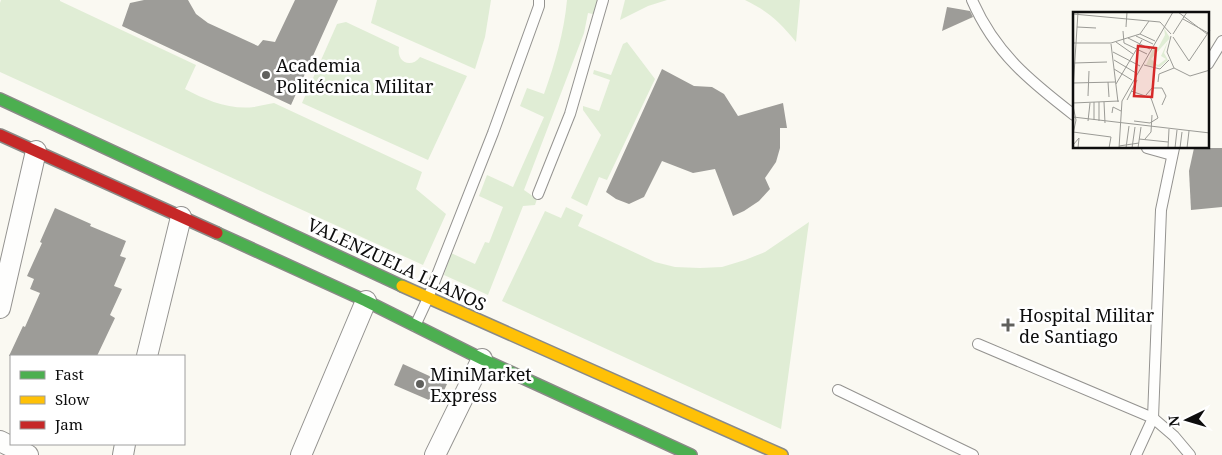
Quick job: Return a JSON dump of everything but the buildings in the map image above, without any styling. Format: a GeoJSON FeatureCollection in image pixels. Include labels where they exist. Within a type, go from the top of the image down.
{"type":"FeatureCollection","features":[{"type":"Feature","properties":{"kind":"main road","name":"VALENZUELA LLANOS"},"geometry":{"type":"LineString","coordinates":[[0,99],[428,298],[782,455]]}},
{"type":"Feature","properties":{"kind":"main road"},"geometry":{"type":"LineString","coordinates":[[0,135],[366,302],[664,450],[691,455]]}},
{"type":"Feature","properties":{"kind":"street"},"geometry":{"type":"LineString","coordinates":[[0,308],[36,151]]}},
{"type":"Feature","properties":{"kind":"street"},"geometry":{"type":"LineString","coordinates":[[147,355],[181,217]]}},
{"type":"Feature","properties":{"kind":"street"},"geometry":{"type":"LineString","coordinates":[[301,455],[366,302]]}},
{"type":"Feature","properties":{"kind":"street"},"geometry":{"type":"LineString","coordinates":[[435,455],[482,359]]}},
{"type":"Feature","properties":{"kind":"street"},"geometry":{"type":"LineString","coordinates":[[0,441],[28,455]]}},
{"type":"Feature","properties":{"kind":"lane"},"geometry":{"type":"LineString","coordinates":[[415,326],[428,298],[493,133],[539,6],[539,0]]}},
{"type":"Feature","properties":{"kind":"lane"},"geometry":{"type":"LineString","coordinates":[[538,194],[570,114],[603,0]]}},
{"type":"Feature","properties":{"kind":"lane"},"geometry":{"type":"LineString","coordinates":[[972,0],[992,38],[1006,55],[1020,70],[1073,114]]}},
{"type":"Feature","properties":{"kind":"lane"},"geometry":{"type":"LineString","coordinates":[[1210,61],[1222,41]]}},
{"type":"Feature","properties":{"kind":"lane"},"geometry":{"type":"LineString","coordinates":[[1136,455],[1153,418],[1161,210],[1173,151],[1156,149]]}},
{"type":"Feature","properties":{"kind":"lane"},"geometry":{"type":"LineString","coordinates":[[978,344],[1153,418],[1174,436],[1190,455]]}},
{"type":"Feature","properties":{"kind":"lane"},"geometry":{"type":"LineString","coordinates":[[838,390],[956,451],[974,455]]}},
{"type":"Feature","properties":{"kind":"green space"},"geometry":{"type":"Polygon","coordinates":[[[1,0],[60,0],[196,65],[185,89],[193,93],[227,106],[245,108],[274,103],[422,172],[416,189],[446,214],[423,265],[0,72],[1,0]]]}},
{"type":"Feature","properties":{"kind":"green space"},"geometry":{"type":"Polygon","coordinates":[[[377,0],[491,0],[485,37],[475,69],[371,23],[377,0]]]}},
{"type":"Feature","properties":{"kind":"green space"},"geometry":{"type":"Polygon","coordinates":[[[567,0],[600,0],[598,15],[588,13],[584,33],[524,190],[537,199],[535,205],[523,206],[488,295],[444,275],[451,253],[475,264],[485,242],[489,243],[503,207],[479,196],[487,175],[513,187],[544,117],[520,106],[527,88],[544,94],[564,24],[567,0]]]}},
{"type":"Feature","properties":{"kind":"green space"},"geometry":{"type":"Polygon","coordinates":[[[625,0],[667,0],[648,6],[620,20],[625,0]]]}},
{"type":"Feature","properties":{"kind":"green space"},"geometry":{"type":"Polygon","coordinates":[[[745,0],[800,0],[796,42],[773,18],[745,0]]]}},
{"type":"Feature","properties":{"kind":"green space"},"geometry":{"type":"Polygon","coordinates":[[[346,22],[399,47],[400,57],[405,62],[412,63],[420,57],[467,76],[428,160],[302,103],[337,24],[346,22]]]}},
{"type":"Feature","properties":{"kind":"green space"},"geometry":{"type":"Polygon","coordinates":[[[627,42],[655,79],[607,180],[599,177],[587,206],[571,198],[601,135],[583,110],[583,106],[599,111],[610,80],[593,74],[594,70],[611,75],[623,44],[627,42]]]}},
{"type":"Feature","properties":{"kind":"green space"},"geometry":{"type":"Polygon","coordinates":[[[566,207],[583,215],[578,226],[655,262],[675,267],[722,267],[745,260],[765,252],[809,222],[781,429],[502,301],[545,211],[561,218],[566,207]]]}},
{"type":"Feature","properties":{"kind":"traffic: fast"},"geometry":{"type":"LineString","coordinates":[[0,99],[402,286]]}},
{"type":"Feature","properties":{"kind":"traffic: fast"},"geometry":{"type":"LineString","coordinates":[[217,233],[366,301],[482,359],[691,455]]}},
{"type":"Feature","properties":{"kind":"traffic: slow"},"geometry":{"type":"LineString","coordinates":[[402,286],[782,455]]}},
{"type":"Feature","properties":{"kind":"traffic: jam"},"geometry":{"type":"LineString","coordinates":[[0,135],[217,233]]}},
{"type":"Feature","properties":{"kind":"place","name":"Academia Politécnica Militar"},"geometry":{"type":"Point","coordinates":[266,75]}},
{"type":"Feature","properties":{"kind":"place","name":"Hospital Militar de Santiago"},"geometry":{"type":"Point","coordinates":[1008,325]}},
{"type":"Feature","properties":{"kind":"place","name":"MiniMarket Express"},"geometry":{"type":"Point","coordinates":[420,384]}}]}
